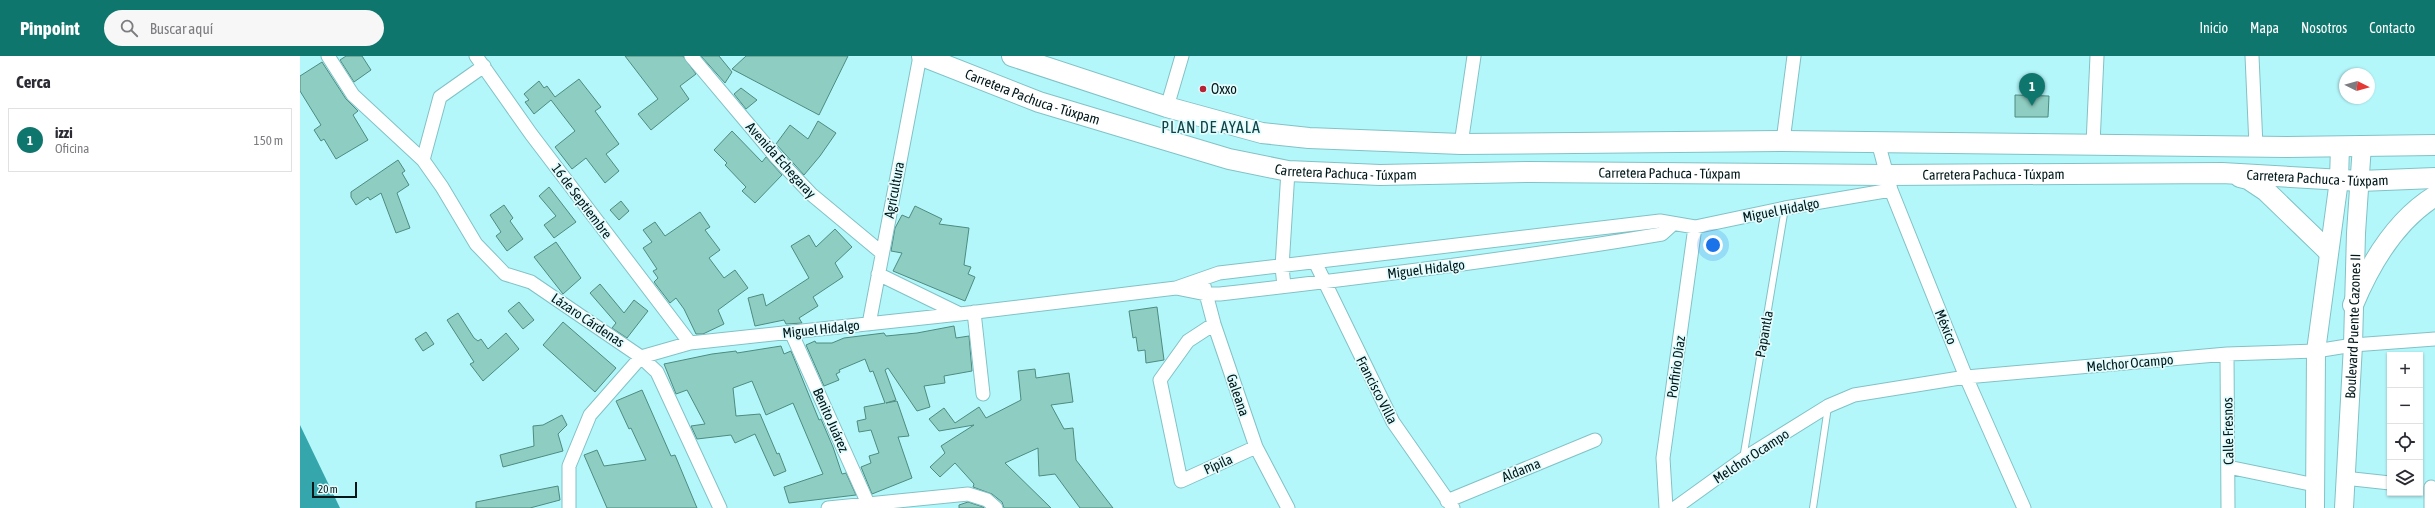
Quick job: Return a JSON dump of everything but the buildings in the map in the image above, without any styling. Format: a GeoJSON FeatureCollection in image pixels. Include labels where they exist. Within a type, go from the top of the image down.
{"type":"FeatureCollection","features":[{"type":"Feature","properties":{"kind":"main road","name":"Carretera Pachuca - Túxpam"},"geometry":{"type":"LineString","coordinates":[[921,56],[1039,102],[1229,159],[1288,171],[1380,175],[1538,172],[1889,183],[2222,173],[2360,181],[2435,178]]}},
{"type":"Feature","properties":{"kind":"main road","name":"Carretera Pachuca - Túxpam"},"geometry":{"type":"LineString","coordinates":[[1012,56],[1167,107],[1262,133],[1309,138],[1461,144],[1783,141],[2256,146],[2435,145]]}},
{"type":"Feature","properties":{"kind":"main road","name":"Boulevard Puente Cazones II"},"geometry":{"type":"LineString","coordinates":[[2344,508],[2344,478],[2353,345],[2353,305],[2362,145]]}},
{"type":"Feature","properties":{"kind":"main road","name":"Boulevard Puente Cazones II"},"geometry":{"type":"LineString","coordinates":[[2315,508],[2316,351],[2328,251],[2339,180],[2340,146]]}},
{"type":"Feature","properties":{"kind":"main road"},"geometry":{"type":"LineString","coordinates":[[2222,173],[2248,179],[2266,191],[2328,251]]}},
{"type":"Feature","properties":{"kind":"main road"},"geometry":{"type":"LineString","coordinates":[[2353,305],[2362,285],[2391,237],[2410,216],[2435,196]]}},
{"type":"Feature","properties":{"kind":"street","name":"Lázaro Cárdenas"},"geometry":{"type":"LineString","coordinates":[[328,56],[353,95],[423,160],[442,187],[476,244],[505,274],[531,282],[641,357],[657,372],[720,508]]}},
{"type":"Feature","properties":{"kind":"street","name":"Avenida Echegaray"},"geometry":{"type":"LineString","coordinates":[[691,56],[776,157],[811,194],[882,253]]}},
{"type":"Feature","properties":{"kind":"street","name":"Agricultura"},"geometry":{"type":"LineString","coordinates":[[869,324],[921,56]]}},
{"type":"Feature","properties":{"kind":"street"},"geometry":{"type":"LineString","coordinates":[[1167,107],[1182,56]]}},
{"type":"Feature","properties":{"kind":"street"},"geometry":{"type":"LineString","coordinates":[[1461,144],[1474,56]]}},
{"type":"Feature","properties":{"kind":"street"},"geometry":{"type":"LineString","coordinates":[[1783,141],[1794,56]]}},
{"type":"Feature","properties":{"kind":"street"},"geometry":{"type":"LineString","coordinates":[[2093,144],[2097,56]]}},
{"type":"Feature","properties":{"kind":"street"},"geometry":{"type":"LineString","coordinates":[[2252,56],[2256,146]]}},
{"type":"Feature","properties":{"kind":"street"},"geometry":{"type":"LineString","coordinates":[[423,160],[440,97],[480,61]]}},
{"type":"Feature","properties":{"kind":"street","name":"16 de Septiembre"},"geometry":{"type":"LineString","coordinates":[[480,61],[531,134],[690,343]]}},
{"type":"Feature","properties":{"kind":"street","name":"México"},"geometry":{"type":"LineString","coordinates":[[1878,142],[1889,183],[1966,378],[2024,508]]}},
{"type":"Feature","properties":{"kind":"street"},"geometry":{"type":"LineString","coordinates":[[1284,286],[1282,267],[1288,171]]}},
{"type":"Feature","properties":{"kind":"street","name":"Miguel Hidalgo"},"geometry":{"type":"LineString","coordinates":[[641,357],[690,343],[960,314],[1176,288],[1203,277],[1219,273],[1316,264],[1660,221],[1672,225],[1695,227],[1785,208],[1889,183]]}},
{"type":"Feature","properties":{"kind":"street","name":"Miguel Hidalgo"},"geometry":{"type":"LineString","coordinates":[[1176,288],[1206,294],[1324,282],[1535,254],[1662,234],[1672,225]]}},
{"type":"Feature","properties":{"kind":"street","name":"Porfirio Díaz"},"geometry":{"type":"LineString","coordinates":[[1666,508],[1663,458],[1695,227]]}},
{"type":"Feature","properties":{"kind":"street"},"geometry":{"type":"LineString","coordinates":[[1533,237],[1535,254]]}},
{"type":"Feature","properties":{"kind":"street","name":"Francisco Villa"},"geometry":{"type":"LineString","coordinates":[[1316,264],[1392,422],[1450,504]]}},
{"type":"Feature","properties":{"kind":"street"},"geometry":{"type":"LineString","coordinates":[[878,274],[960,314]]}},
{"type":"Feature","properties":{"kind":"street","name":"Galeana"},"geometry":{"type":"LineString","coordinates":[[1203,277],[1214,324],[1256,447],[1288,508]]}},
{"type":"Feature","properties":{"kind":"street"},"geometry":{"type":"LineString","coordinates":[[974,312],[983,394]]}},
{"type":"Feature","properties":{"kind":"street","name":"Pípila"},"geometry":{"type":"LineString","coordinates":[[1214,324],[1188,340],[1160,380],[1181,481],[1256,447]]}},
{"type":"Feature","properties":{"kind":"street","name":"Benito Juárez"},"geometry":{"type":"LineString","coordinates":[[791,332],[869,505]]}},
{"type":"Feature","properties":{"kind":"street","name":"Melchor Ocampo"},"geometry":{"type":"LineString","coordinates":[[1675,508],[1743,459],[1828,406],[1854,395],[1966,378],[2227,354],[2316,351],[2353,345],[2435,339]]}},
{"type":"Feature","properties":{"kind":"street","name":"Calle Fresnos"},"geometry":{"type":"LineString","coordinates":[[2227,354],[2228,508]]}},
{"type":"Feature","properties":{"kind":"street"},"geometry":{"type":"LineString","coordinates":[[569,508],[569,466],[584,427],[590,415],[641,357]]}},
{"type":"Feature","properties":{"kind":"street","name":"Aldama"},"geometry":{"type":"LineString","coordinates":[[1450,504],[1595,440]]}},
{"type":"Feature","properties":{"kind":"street"},"geometry":{"type":"LineString","coordinates":[[2228,467],[2315,485]]}},
{"type":"Feature","properties":{"kind":"street"},"geometry":{"type":"LineString","coordinates":[[2344,478],[2387,483]]}},
{"type":"Feature","properties":{"kind":"street"},"geometry":{"type":"LineString","coordinates":[[2429,487],[2431,508]]}},
{"type":"Feature","properties":{"kind":"street"},"geometry":{"type":"LineString","coordinates":[[828,508],[968,494],[987,500],[996,508]]}},
{"type":"Feature","properties":{"kind":"lane","name":"Papantla"},"geometry":{"type":"LineString","coordinates":[[1743,459],[1785,208]]}},
{"type":"Feature","properties":{"kind":"lane"},"geometry":{"type":"LineString","coordinates":[[1813,508],[1828,406]]}},
{"type":"Feature","properties":{"kind":"water"},"geometry":{"type":"Polygon","coordinates":[[[300,425],[340,508],[300,508],[300,425]]]}},
{"type":"Feature","properties":{"kind":"place","name":"Oxxo"},"geometry":{"type":"Point","coordinates":[1203,89]}},
{"type":"Feature","properties":{"kind":"place","name":"izzi"},"geometry":{"type":"Point","coordinates":[2032,106]}},
{"type":"Feature","properties":{"kind":"district","name":"PLAN DE AYALA"},"geometry":{"type":"Point","coordinates":[1211,127]}}]}
